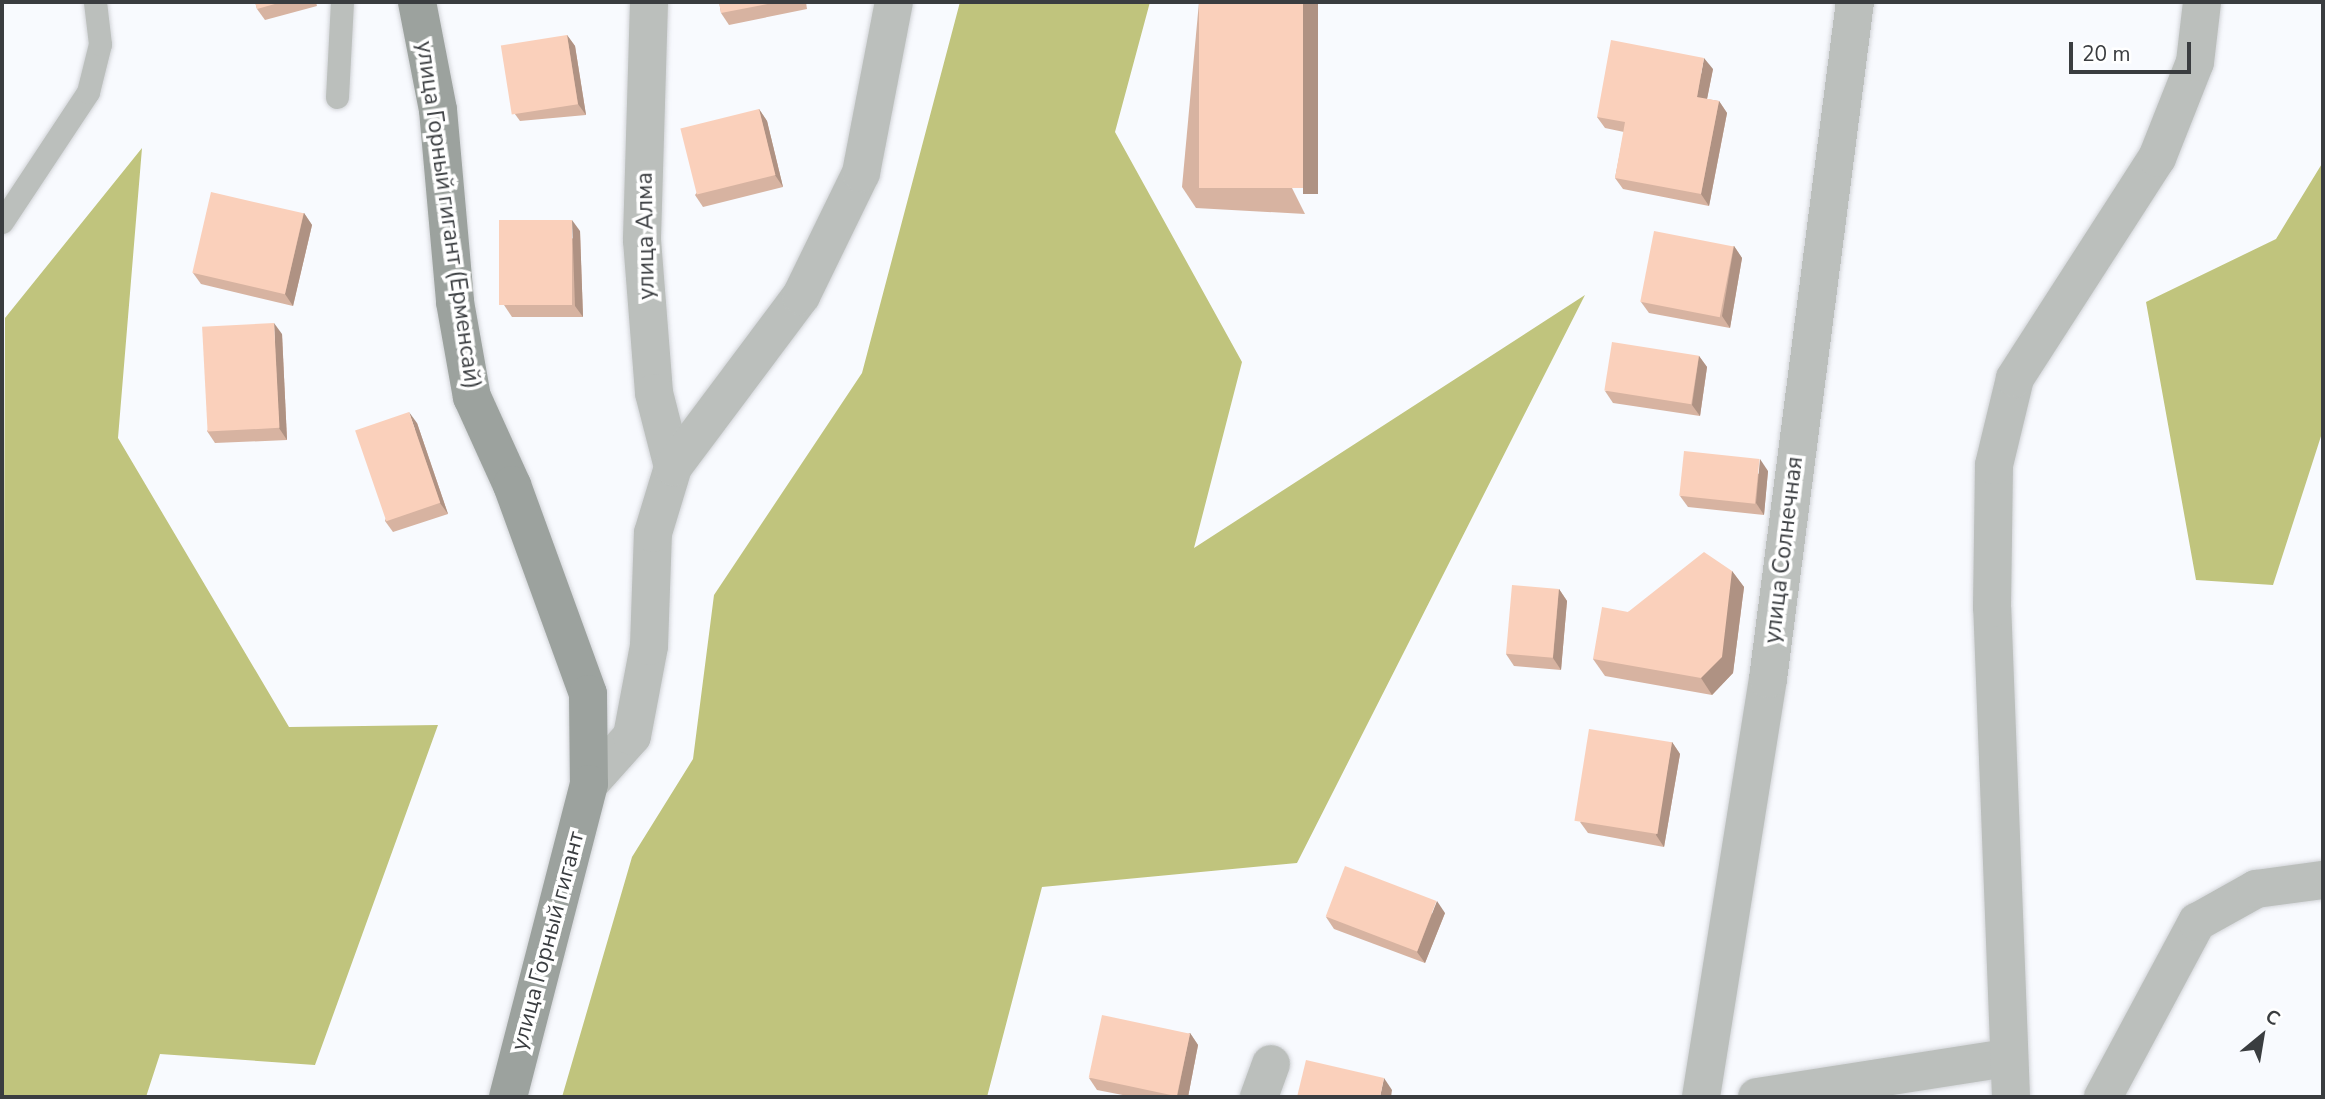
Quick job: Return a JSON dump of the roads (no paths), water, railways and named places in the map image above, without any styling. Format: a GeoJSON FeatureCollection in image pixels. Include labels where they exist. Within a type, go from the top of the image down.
{"type":"FeatureCollection","features":[{"type":"Feature","properties":{"kind":"street","name":"улица Горный гигант (Ерменсай)"},"geometry":{"type":"LineString","coordinates":[[417,2],[438,110],[455,302],[472,397],[512,485],[588,694],[589,785]]}},
{"type":"Feature","properties":{"kind":"street","name":"улица Алма"},"geometry":{"type":"LineString","coordinates":[[649,2],[642,240],[654,393],[673,467]]}},
{"type":"Feature","properties":{"kind":"street"},"geometry":{"type":"LineString","coordinates":[[589,785],[632,736],[649,646],[653,533],[673,467],[801,296],[861,173],[894,2]]}},
{"type":"Feature","properties":{"kind":"street","name":"улица Солнечная"},"geometry":{"type":"LineString","coordinates":[[1701,1097],[1768,679],[1855,2]]}},
{"type":"Feature","properties":{"kind":"street"},"geometry":{"type":"LineString","coordinates":[[2011,1097],[2007,1058],[1992,608],[1994,465],[2015,378],[2157,158],[2195,62],[2202,2]]}},
{"type":"Feature","properties":{"kind":"street","name":"улица Горный гигант"},"geometry":{"type":"LineString","coordinates":[[508,1097],[589,785]]}},
{"type":"Feature","properties":{"kind":"street"},"geometry":{"type":"LineString","coordinates":[[2103,1097],[2197,922],[2256,888],[2323,880]]}},
{"type":"Feature","properties":{"kind":"street"},"geometry":{"type":"LineString","coordinates":[[1757,1097],[2007,1058]]}},
{"type":"Feature","properties":{"kind":"lane"},"geometry":{"type":"LineString","coordinates":[[2,222],[88,92],[100,44],[95,2]]}},
{"type":"Feature","properties":{"kind":"lane"},"geometry":{"type":"LineString","coordinates":[[337,97],[342,2]]}}]}
